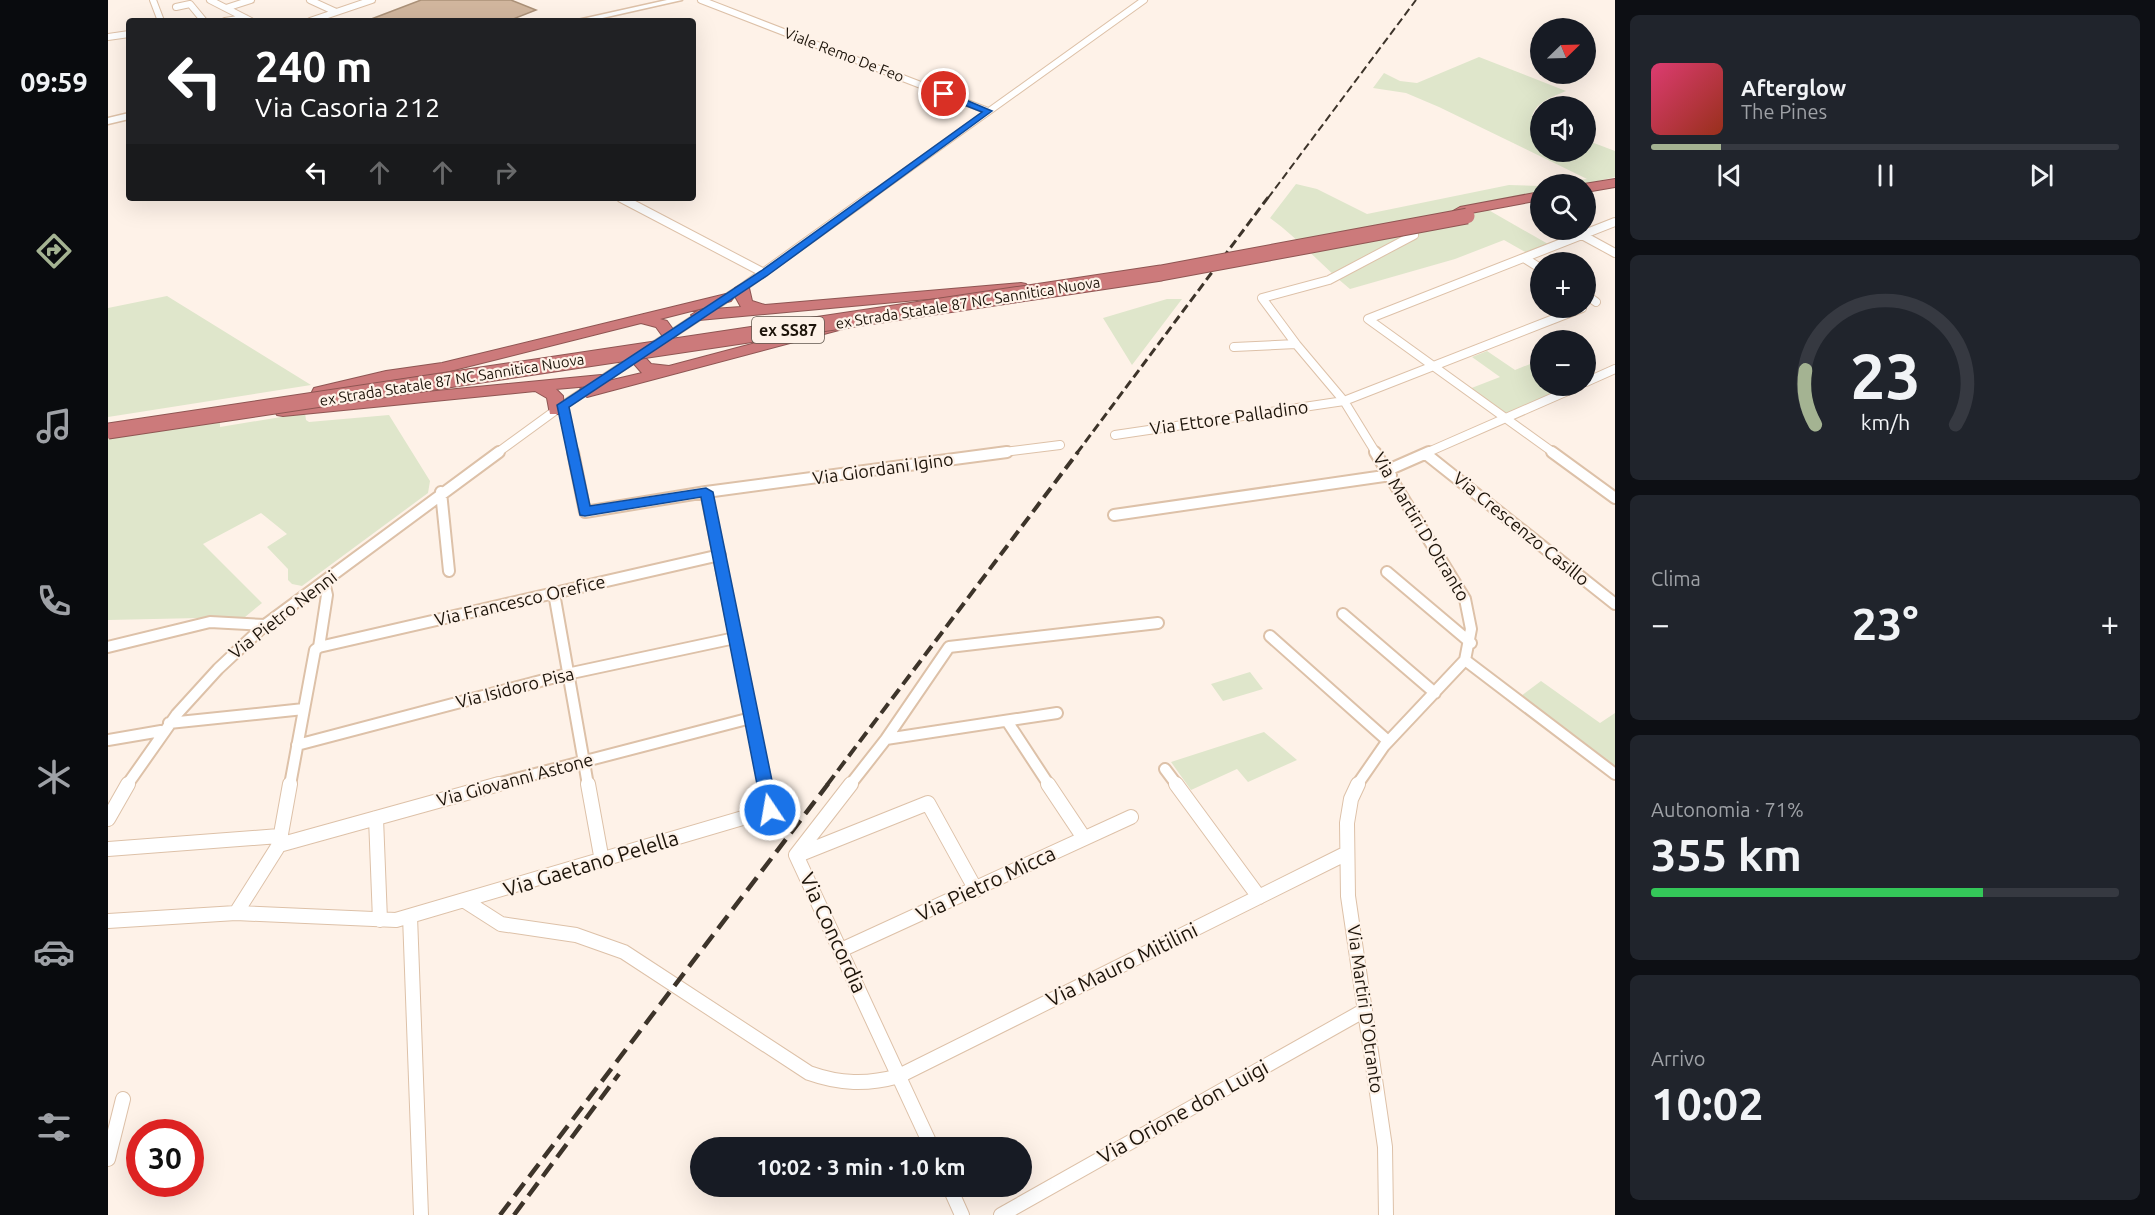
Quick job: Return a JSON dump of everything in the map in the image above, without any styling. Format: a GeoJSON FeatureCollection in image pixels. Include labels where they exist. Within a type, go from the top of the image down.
{"type":"FeatureCollection","features":[{"type":"Feature","properties":{"kind":"highway"},"geometry":{"type":"LineString","coordinates":[[1596,186],[1615,183]]}},
{"type":"Feature","properties":{"kind":"highway"},"geometry":{"type":"LineString","coordinates":[[1596,193],[1615,190]]}},
{"type":"Feature","properties":{"kind":"highway","name":"ex Strada Statale 87 NC Sannitica Nuova"},"geometry":{"type":"LineString","coordinates":[[108,431],[860,320],[1161,273],[1530,198]]}},
{"type":"Feature","properties":{"kind":"highway","name":"ex Strada Statale 87 NC Sannitica Nuova"},"geometry":{"type":"LineString","coordinates":[[108,423],[1021,287],[1464,213],[1530,204]]}},
{"type":"Feature","properties":{"kind":"highway"},"geometry":{"type":"LineString","coordinates":[[699,315],[1021,287]]}},
{"type":"Feature","properties":{"kind":"highway"},"geometry":{"type":"LineString","coordinates":[[742,288],[741,297],[748,305],[770,309]]}},
{"type":"Feature","properties":{"kind":"highway"},"geometry":{"type":"LineString","coordinates":[[320,392],[386,376],[442,368],[726,298]]}},
{"type":"Feature","properties":{"kind":"highway"},"geometry":{"type":"LineString","coordinates":[[642,319],[662,324],[669,335]]}},
{"type":"Feature","properties":{"kind":"highway"},"geometry":{"type":"LineString","coordinates":[[580,394],[860,320]]}},
{"type":"Feature","properties":{"kind":"highway"},"geometry":{"type":"LineString","coordinates":[[632,360],[646,369],[676,370]]}},
{"type":"Feature","properties":{"kind":"highway"},"geometry":{"type":"LineString","coordinates":[[223,415],[601,380]]}},
{"type":"Feature","properties":{"kind":"highway"},"geometry":{"type":"LineString","coordinates":[[538,386],[555,396],[559,408]]}},
{"type":"Feature","properties":{"kind":"street"},"geometry":{"type":"LineString","coordinates":[[153,0],[162,18]]}},
{"type":"Feature","properties":{"kind":"street"},"geometry":{"type":"LineString","coordinates":[[210,0],[244,18]]}},
{"type":"Feature","properties":{"kind":"street"},"geometry":{"type":"LineString","coordinates":[[226,8],[251,0]]}},
{"type":"Feature","properties":{"kind":"street"},"geometry":{"type":"LineString","coordinates":[[310,0],[336,12]]}},
{"type":"Feature","properties":{"kind":"street"},"geometry":{"type":"LineString","coordinates":[[319,18],[370,0]]}},
{"type":"Feature","properties":{"kind":"street"},"geometry":{"type":"LineString","coordinates":[[592,18],[678,0]]}},
{"type":"Feature","properties":{"kind":"street","name":"Viale Remo De Feo"},"geometry":{"type":"LineString","coordinates":[[701,0],[988,111]]}},
{"type":"Feature","properties":{"kind":"street","name":"Via Pietro Nenni"},"geometry":{"type":"LineString","coordinates":[[108,819],[136,767],[165,727],[229,657],[265,625],[441,492],[559,408],[764,273],[1144,0]]}},
{"type":"Feature","properties":{"kind":"street"},"geometry":{"type":"LineString","coordinates":[[176,7],[190,4],[202,18]]}},
{"type":"Feature","properties":{"kind":"street"},"geometry":{"type":"LineString","coordinates":[[108,37],[126,34]]}},
{"type":"Feature","properties":{"kind":"street"},"geometry":{"type":"LineString","coordinates":[[108,121],[126,117]]}},
{"type":"Feature","properties":{"kind":"street"},"geometry":{"type":"LineString","coordinates":[[627,201],[764,273]]}},
{"type":"Feature","properties":{"kind":"street"},"geometry":{"type":"LineString","coordinates":[[1596,229],[1615,222]]}},
{"type":"Feature","properties":{"kind":"street","name":"Via Martiri D'Otranto"},"geometry":{"type":"LineString","coordinates":[[1386,1215],[1385,1147],[1348,896],[1346,854],[1352,798],[1369,767],[1388,741],[1465,660],[1471,643],[1472,615],[1465,598],[1344,400],[1296,344],[1262,298],[1329,280],[1414,236]]}},
{"type":"Feature","properties":{"kind":"street"},"geometry":{"type":"LineString","coordinates":[[1569,240],[1368,319],[1615,498]]}},
{"type":"Feature","properties":{"kind":"street"},"geometry":{"type":"LineString","coordinates":[[1591,240],[1615,253]]}},
{"type":"Feature","properties":{"kind":"street"},"geometry":{"type":"LineString","coordinates":[[1524,258],[1530,262]]}},
{"type":"Feature","properties":{"kind":"street","name":"Via Ettore Palladino"},"geometry":{"type":"LineString","coordinates":[[1115,435],[1344,400],[1556,318]]}},
{"type":"Feature","properties":{"kind":"street"},"geometry":{"type":"LineString","coordinates":[[1234,347],[1296,344]]}},
{"type":"Feature","properties":{"kind":"street"},"geometry":{"type":"LineString","coordinates":[[1596,378],[1615,369]]}},
{"type":"Feature","properties":{"kind":"street"},"geometry":{"type":"LineString","coordinates":[[1114,515],[1390,473],[1426,454],[1557,396]]}},
{"type":"Feature","properties":{"kind":"street","name":"Via Giordani Igino"},"geometry":{"type":"LineString","coordinates":[[559,408],[585,512],[706,492],[1060,445]]}},
{"type":"Feature","properties":{"kind":"street","name":"Via Crescenzo Casillo"},"geometry":{"type":"LineString","coordinates":[[1426,454],[1615,604]]}},
{"type":"Feature","properties":{"kind":"street"},"geometry":{"type":"LineString","coordinates":[[441,492],[449,571]]}},
{"type":"Feature","properties":{"kind":"street"},"geometry":{"type":"LineString","coordinates":[[706,492],[751,718]]}},
{"type":"Feature","properties":{"kind":"street","name":"Via Francesco Orefice"},"geometry":{"type":"LineString","coordinates":[[319,647],[720,555]]}},
{"type":"Feature","properties":{"kind":"street"},"geometry":{"type":"LineString","coordinates":[[1387,572],[1471,643]]}},
{"type":"Feature","properties":{"kind":"street"},"geometry":{"type":"LineString","coordinates":[[236,913],[279,841],[315,650],[319,647],[327,595],[324,582]]}},
{"type":"Feature","properties":{"kind":"street"},"geometry":{"type":"LineString","coordinates":[[554,593],[602,861]]}},
{"type":"Feature","properties":{"kind":"street"},"geometry":{"type":"LineString","coordinates":[[1343,614],[1436,693]]}},
{"type":"Feature","properties":{"kind":"street"},"geometry":{"type":"LineString","coordinates":[[108,647],[210,622],[265,625]]}},
{"type":"Feature","properties":{"kind":"street","name":"Via Concordia"},"geometry":{"type":"LineString","coordinates":[[927,1137],[796,855],[886,739],[949,647],[1158,623]]}},
{"type":"Feature","properties":{"kind":"street"},"geometry":{"type":"LineString","coordinates":[[1270,636],[1388,741]]}},
{"type":"Feature","properties":{"kind":"street","name":"Via Isidoro Pisa"},"geometry":{"type":"LineString","coordinates":[[297,745],[567,674],[735,638]]}},
{"type":"Feature","properties":{"kind":"street"},"geometry":{"type":"LineString","coordinates":[[1465,660],[1615,774]]}},
{"type":"Feature","properties":{"kind":"street"},"geometry":{"type":"LineString","coordinates":[[108,740],[165,727],[304,709]]}},
{"type":"Feature","properties":{"kind":"street"},"geometry":{"type":"LineString","coordinates":[[886,739],[1057,713]]}},
{"type":"Feature","properties":{"kind":"street","name":"Via Giovanni Astone"},"geometry":{"type":"LineString","coordinates":[[108,849],[279,841],[376,818],[584,760],[751,718]]}},
{"type":"Feature","properties":{"kind":"street","name":"Via Gaetano Pelella"},"geometry":{"type":"LineString","coordinates":[[108,921],[236,913],[396,920],[770,810],[751,718]]}},
{"type":"Feature","properties":{"kind":"street"},"geometry":{"type":"LineString","coordinates":[[1007,721],[1084,838]]}},
{"type":"Feature","properties":{"kind":"street"},"geometry":{"type":"LineString","coordinates":[[1165,769],[1259,897]]}},
{"type":"Feature","properties":{"kind":"street"},"geometry":{"type":"LineString","coordinates":[[796,855],[928,803],[976,890]]}},
{"type":"Feature","properties":{"kind":"street","name":"Via Pietro Micca"},"geometry":{"type":"LineString","coordinates":[[841,950],[1131,817]]}},
{"type":"Feature","properties":{"kind":"street"},"geometry":{"type":"LineString","coordinates":[[376,818],[380,920]]}},
{"type":"Feature","properties":{"kind":"street","name":"Via Mauro Mitilini"},"geometry":{"type":"LineString","coordinates":[[465,901],[501,924],[576,935],[624,952],[809,1073],[843,1084],[880,1081],[899,1076],[1346,854]]}},
{"type":"Feature","properties":{"kind":"street"},"geometry":{"type":"LineString","coordinates":[[410,916],[421,1215]]}},
{"type":"Feature","properties":{"kind":"street","name":"Via Orione don Luigi"},"geometry":{"type":"LineString","coordinates":[[1001,1215],[1365,1010]]}},
{"type":"Feature","properties":{"kind":"street"},"geometry":{"type":"LineString","coordinates":[[108,1159],[123,1099]]}},
{"type":"Feature","properties":{"kind":"street"},"geometry":{"type":"LineString","coordinates":[[955,1197],[962,1215]]}},
{"type":"Feature","properties":{"kind":"green space"},"geometry":{"type":"Polygon","coordinates":[[[1479,57],[1530,77],[1530,84],[1548,84],[1566,91],[1555,96],[1530,96],[1530,151],[1406,93],[1373,88],[1384,73],[1400,81],[1417,83],[1479,57]]]}},
{"type":"Feature","properties":{"kind":"green space"},"geometry":{"type":"Polygon","coordinates":[[[1596,144],[1615,151],[1615,177],[1596,181],[1596,174],[1577,174],[1552,162],[1596,162],[1596,144]]]}},
{"type":"Feature","properties":{"kind":"green space"},"geometry":{"type":"Polygon","coordinates":[[[1296,184],[1317,189],[1367,214],[1509,185],[1530,186],[1530,194],[1478,204],[1530,234],[1530,240],[1541,240],[1548,244],[1527,253],[1504,240],[1455,259],[1350,289],[1270,218],[1296,184]]]}},
{"type":"Feature","properties":{"kind":"green space"},"geometry":{"type":"Polygon","coordinates":[[[167,296],[311,385],[108,417],[108,308],[167,296]]]}},
{"type":"Feature","properties":{"kind":"green space"},"geometry":{"type":"Polygon","coordinates":[[[1167,299],[1182,299],[1132,365],[1103,318],[1167,299]]]}},
{"type":"Feature","properties":{"kind":"green space"},"geometry":{"type":"Polygon","coordinates":[[[1487,351],[1515,370],[1530,364],[1530,396],[1550,396],[1506,415],[1469,389],[1500,377],[1472,357],[1487,351]]]}},
{"type":"Feature","properties":{"kind":"green space"},"geometry":{"type":"Polygon","coordinates":[[[305,413],[306,420],[309,422],[389,415],[430,481],[428,493],[302,586],[292,584],[288,580],[288,569],[267,547],[287,534],[261,513],[203,544],[262,603],[245,617],[108,620],[108,438],[220,422],[220,427],[305,413]]]}},
{"type":"Feature","properties":{"kind":"green space"},"geometry":{"type":"Polygon","coordinates":[[[1250,672],[1263,689],[1223,701],[1211,684],[1250,672]]]}},
{"type":"Feature","properties":{"kind":"green space"},"geometry":{"type":"Polygon","coordinates":[[[1541,681],[1600,723],[1615,713],[1615,767],[1521,696],[1541,681]]]}},
{"type":"Feature","properties":{"kind":"green space"},"geometry":{"type":"Polygon","coordinates":[[[1264,732],[1297,760],[1248,782],[1237,769],[1191,790],[1171,762],[1264,732]]]}},
{"type":"Feature","properties":{"kind":"building"},"geometry":{"type":"Polygon","coordinates":[[[421,0],[511,0],[536,10],[516,18],[374,18],[421,0]]]}},
{"type":"Feature","properties":{"kind":"railway"},"geometry":{"type":"LineString","coordinates":[[1268,198],[1416,0]]}},
{"type":"Feature","properties":{"kind":"railway"},"geometry":{"type":"LineString","coordinates":[[1077,453],[1269,196]]}},
{"type":"Feature","properties":{"kind":"railway"},"geometry":{"type":"LineString","coordinates":[[827,785],[1078,452]]}},
{"type":"Feature","properties":{"kind":"railway"},"geometry":{"type":"LineString","coordinates":[[500,1215],[828,784]]}},
{"type":"Feature","properties":{"kind":"railway"},"geometry":{"type":"LineString","coordinates":[[514,1215],[619,1074]]}},
{"type":"Feature","properties":{"kind":"route"},"geometry":{"type":"LineString","coordinates":[[770,810],[706,492],[585,512],[563,405],[764,273],[988,111],[944,94]]}}]}
